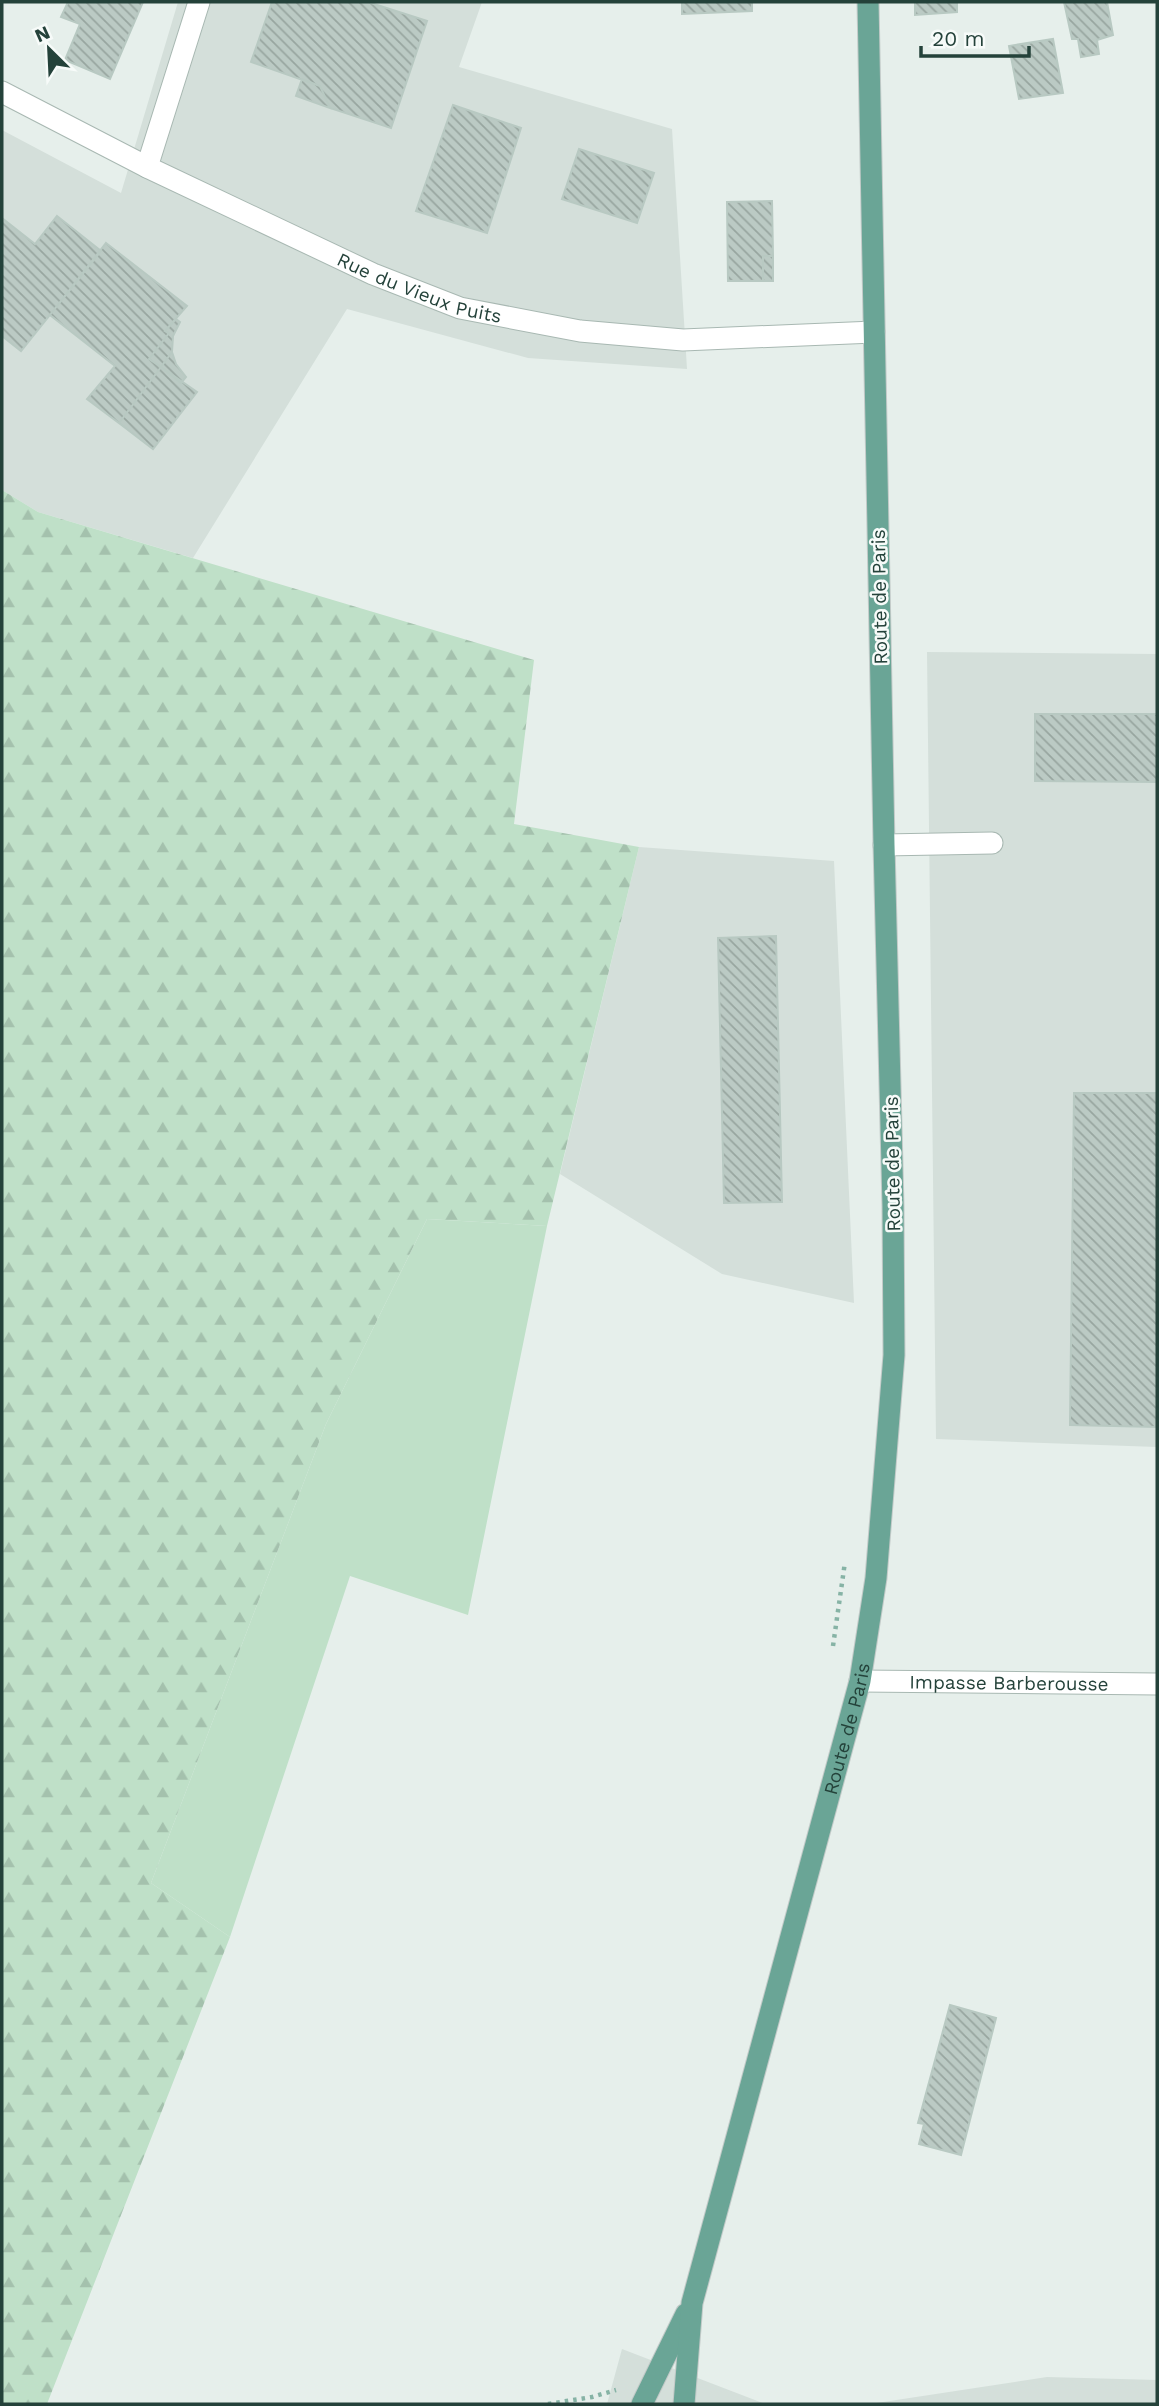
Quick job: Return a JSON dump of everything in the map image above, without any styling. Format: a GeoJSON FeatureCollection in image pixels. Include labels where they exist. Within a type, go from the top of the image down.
{"type":"FeatureCollection","features":[{"type":"Feature","properties":{"kind":"main road","name":"Route de Paris"},"geometry":{"type":"LineString","coordinates":[[684,2404],[692,2303],[860,1681],[876,1578],[894,1354],[868,2]]}},
{"type":"Feature","properties":{"kind":"main road","name":"Route de Paris"},"geometry":{"type":"LineString","coordinates":[[642,2404],[692,2303]]}},
{"type":"Feature","properties":{"kind":"street"},"geometry":{"type":"LineString","coordinates":[[148,167],[199,2]]}},
{"type":"Feature","properties":{"kind":"street","name":"Rue du Vieux Puits"},"geometry":{"type":"LineString","coordinates":[[2,92],[148,167],[373,274],[460,308],[580,331],[684,340],[874,332]]}},
{"type":"Feature","properties":{"kind":"street"},"geometry":{"type":"LineString","coordinates":[[884,845],[992,843]]}},
{"type":"Feature","properties":{"kind":"street","name":"Impasse Barberousse"},"geometry":{"type":"LineString","coordinates":[[860,1681],[1157,1684]]}},
{"type":"Feature","properties":{"kind":"path"},"geometry":{"type":"LineString","coordinates":[[832,1654],[845,1560]]}},
{"type":"Feature","properties":{"kind":"path"},"geometry":{"type":"LineString","coordinates":[[548,2404],[592,2397],[617,2390],[622,2385]]}},
{"type":"Feature","properties":{"kind":"shaded area"},"geometry":{"type":"Polygon","coordinates":[[[178,2],[482,2],[459,67],[672,129],[687,369],[528,358],[347,309],[193,558],[38,512],[2,490],[2,130],[121,193],[178,2]]]}},
{"type":"Feature","properties":{"kind":"shaded area"},"geometry":{"type":"Polygon","coordinates":[[[927,652],[1157,654],[1157,1447],[936,1439],[927,652]]]}},
{"type":"Feature","properties":{"kind":"shaded area"},"geometry":{"type":"Polygon","coordinates":[[[639,847],[834,861],[854,1303],[722,1274],[560,1174],[639,847]]]}},
{"type":"Feature","properties":{"kind":"shaded area"},"geometry":{"type":"Polygon","coordinates":[[[622,2349],[765,2404],[607,2404],[622,2349]]]}},
{"type":"Feature","properties":{"kind":"shaded area"},"geometry":{"type":"Polygon","coordinates":[[[1047,2377],[1157,2380],[1157,2404],[870,2404],[1047,2377]]]}},
{"type":"Feature","properties":{"kind":"green space"},"geometry":{"type":"Polygon","coordinates":[[[2,490],[38,512],[534,660],[514,824],[639,847],[547,1226],[427,1219],[326,1424],[151,1883],[230,1937],[47,2404],[2,2404],[2,490]]]}},
{"type":"Feature","properties":{"kind":"green space"},"geometry":{"type":"Polygon","coordinates":[[[427,1219],[547,1226],[468,1615],[350,1576],[230,1937],[151,1883],[326,1424],[427,1219]]]}},
{"type":"Feature","properties":{"kind":"building"},"geometry":{"type":"Polygon","coordinates":[[[68,2],[143,2],[110,79],[65,60],[80,24],[61,17],[68,2]]]}},
{"type":"Feature","properties":{"kind":"building"},"geometry":{"type":"Polygon","coordinates":[[[272,2],[368,2],[427,21],[391,128],[330,108],[320,86],[251,62],[272,2]]]}},
{"type":"Feature","properties":{"kind":"building"},"geometry":{"type":"Polygon","coordinates":[[[682,2],[752,2],[752,11],[682,14],[682,2]]]}},
{"type":"Feature","properties":{"kind":"building"},"geometry":{"type":"Polygon","coordinates":[[[915,2],[957,2],[957,12],[915,15],[915,2]]]}},
{"type":"Feature","properties":{"kind":"building"},"geometry":{"type":"Polygon","coordinates":[[[1064,2],[1107,2],[1113,35],[1097,40],[1099,54],[1081,57],[1078,39],[1072,39],[1064,2]]]}},
{"type":"Feature","properties":{"kind":"building"},"geometry":{"type":"Polygon","coordinates":[[[1053,39],[1063,93],[1019,99],[1009,46],[1053,39]]]}},
{"type":"Feature","properties":{"kind":"building"},"geometry":{"type":"Polygon","coordinates":[[[302,79],[320,86],[330,108],[296,96],[302,79]]]}},
{"type":"Feature","properties":{"kind":"building"},"geometry":{"type":"Polygon","coordinates":[[[453,105],[521,128],[487,233],[416,211],[453,105]]]}},
{"type":"Feature","properties":{"kind":"building"},"geometry":{"type":"Polygon","coordinates":[[[579,149],[654,173],[637,223],[562,199],[579,149]]]}},
{"type":"Feature","properties":{"kind":"building"},"geometry":{"type":"Polygon","coordinates":[[[772,201],[773,256],[763,256],[763,281],[728,281],[727,202],[772,201]]]}},
{"type":"Feature","properties":{"kind":"building"},"geometry":{"type":"Polygon","coordinates":[[[57,216],[101,251],[21,351],[2,336],[2,218],[35,244],[57,216]]]}},
{"type":"Feature","properties":{"kind":"building"},"geometry":{"type":"Polygon","coordinates":[[[106,243],[187,306],[165,331],[169,333],[149,359],[161,367],[119,423],[87,399],[115,366],[50,315],[106,243]]]}},
{"type":"Feature","properties":{"kind":"building"},"geometry":{"type":"Polygon","coordinates":[[[763,256],[773,256],[773,281],[763,281],[763,256]]]}},
{"type":"Feature","properties":{"kind":"building"},"geometry":{"type":"Polygon","coordinates":[[[176,319],[180,322],[173,336],[172,352],[161,367],[149,359],[169,333],[165,331],[176,319]]]}},
{"type":"Feature","properties":{"kind":"building"},"geometry":{"type":"Polygon","coordinates":[[[172,352],[176,364],[186,377],[181,383],[161,367],[172,352]]]}},
{"type":"Feature","properties":{"kind":"building"},"geometry":{"type":"Polygon","coordinates":[[[161,367],[197,392],[153,449],[119,423],[161,367]]]}},
{"type":"Feature","properties":{"kind":"building"},"geometry":{"type":"Polygon","coordinates":[[[1035,714],[1157,714],[1157,782],[1035,781],[1035,714]]]}},
{"type":"Feature","properties":{"kind":"building"},"geometry":{"type":"Polygon","coordinates":[[[776,936],[782,1202],[724,1203],[718,938],[776,936]]]}},
{"type":"Feature","properties":{"kind":"building"},"geometry":{"type":"Polygon","coordinates":[[[1074,1093],[1157,1093],[1157,1427],[1070,1425],[1074,1093]]]}},
{"type":"Feature","properties":{"kind":"building"},"geometry":{"type":"Polygon","coordinates":[[[950,2005],[996,2018],[961,2155],[919,2144],[924,2124],[918,2123],[950,2005]]]}}]}
